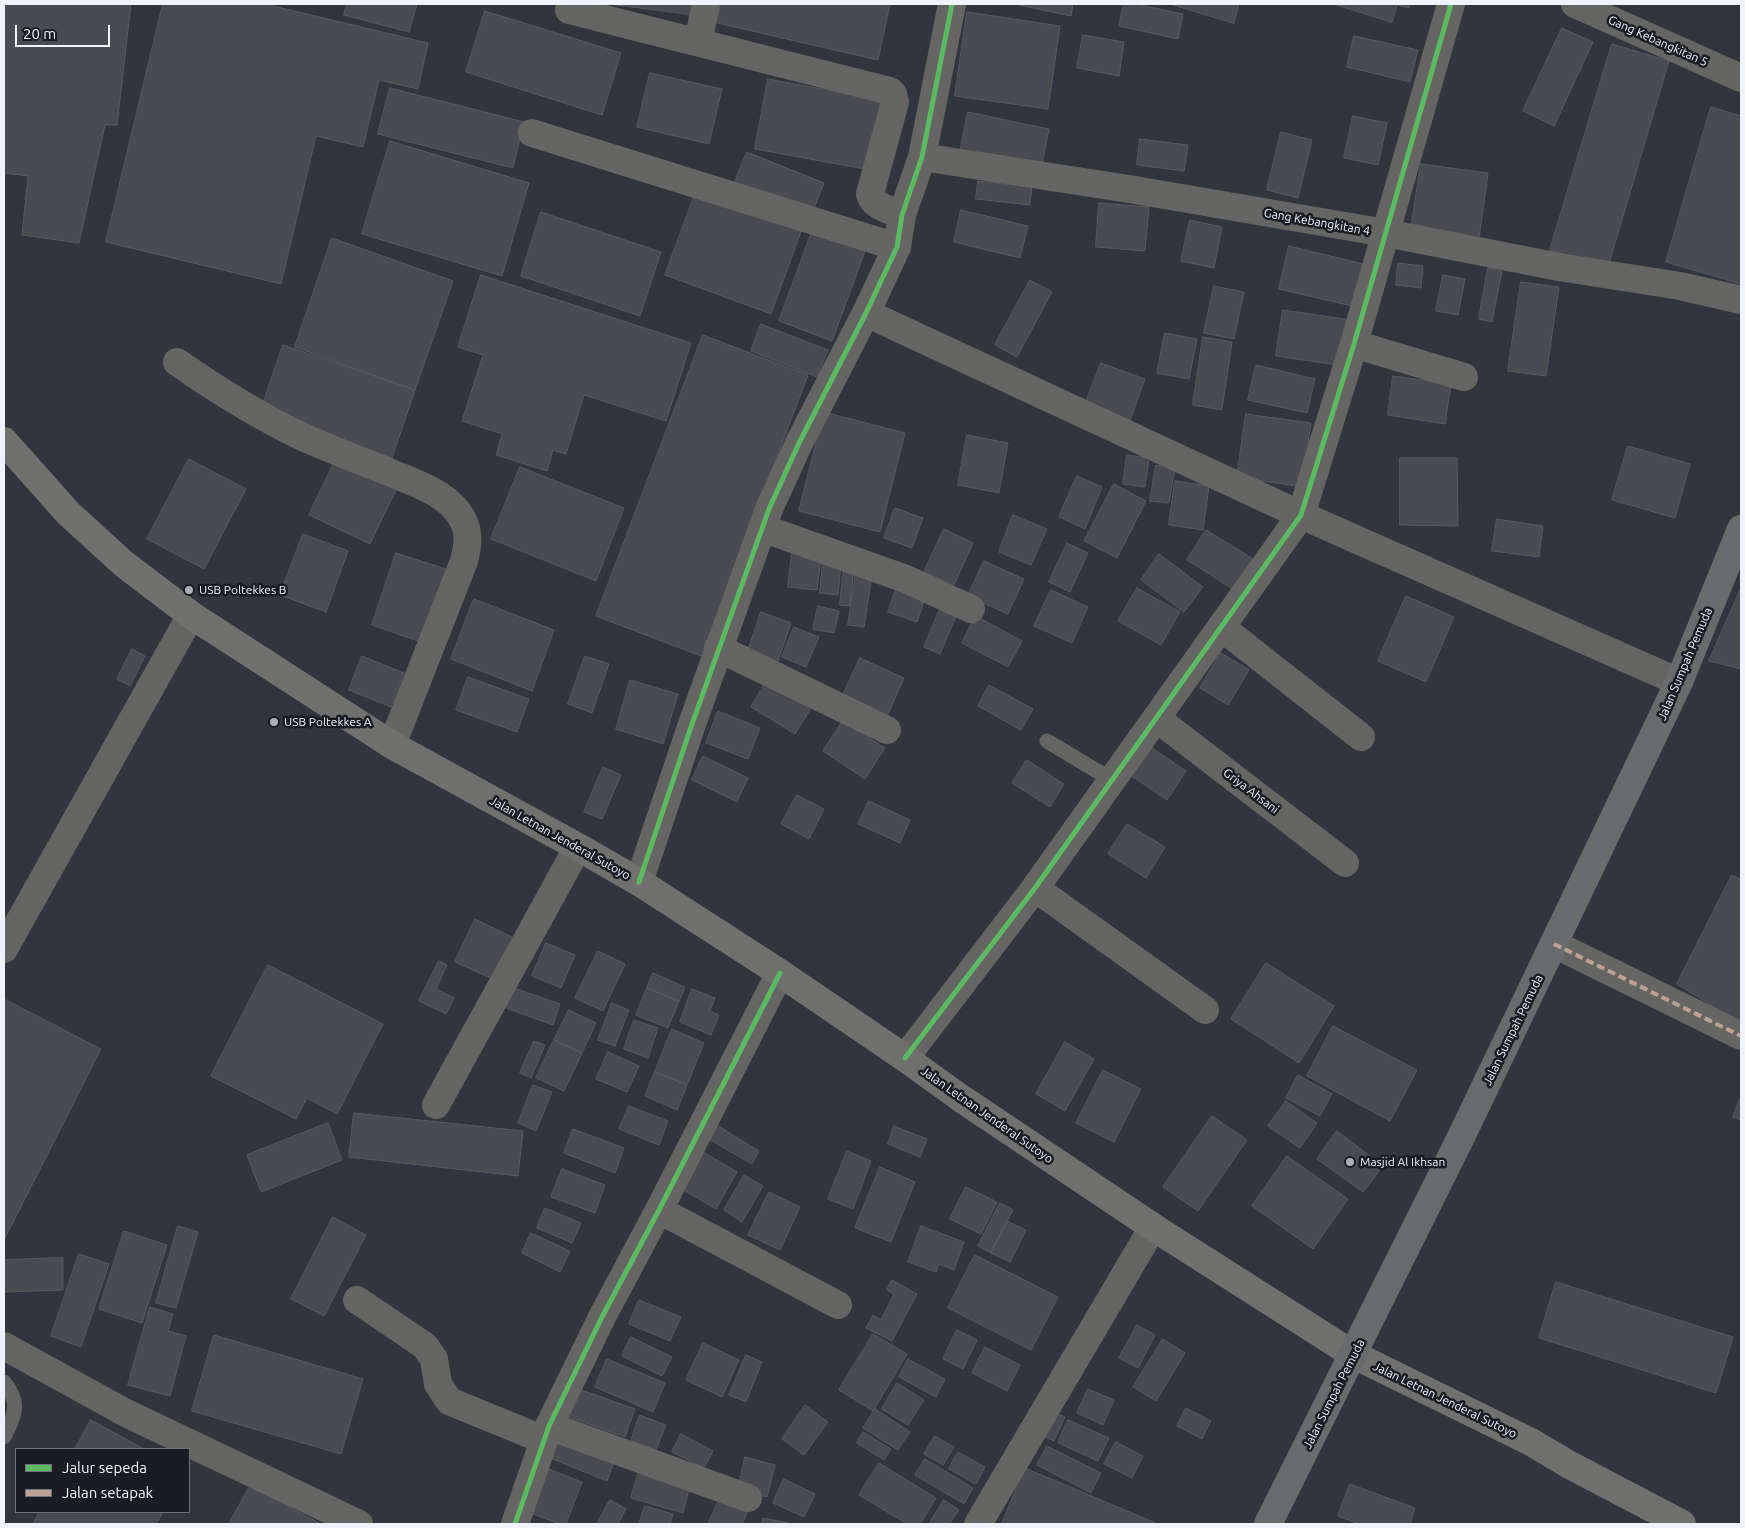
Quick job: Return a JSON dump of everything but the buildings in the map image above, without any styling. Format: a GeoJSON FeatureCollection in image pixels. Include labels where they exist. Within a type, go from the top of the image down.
{"type":"FeatureCollection","features":[{"type":"Feature","properties":{"kind":"highway","name":"Jalan Sumpah Pemuda"},"geometry":{"type":"LineString","coordinates":[[1268,1524],[1354,1355],[1679,682],[1741,529]]}},
{"type":"Feature","properties":{"kind":"main road","name":"Jalan Letnan Jenderal Sutoyo"},"geometry":{"type":"LineString","coordinates":[[4,441],[68,512],[124,564],[191,615],[392,745],[639,882],[780,973],[1153,1228],[1354,1355],[1531,1442],[1568,1464],[1682,1524]]}},
{"type":"Feature","properties":{"kind":"street"},"geometry":{"type":"LineString","coordinates":[[698,42],[706,4]]}},
{"type":"Feature","properties":{"kind":"street"},"geometry":{"type":"LineString","coordinates":[[639,882],[718,648],[769,509],[799,443],[866,313],[897,247],[902,215],[922,157],[952,4]]}},
{"type":"Feature","properties":{"kind":"street"},"geometry":{"type":"LineString","coordinates":[[905,1058],[1035,888],[1302,514],[1354,344],[1451,4]]}},
{"type":"Feature","properties":{"kind":"street","name":"Gang Kebangkitan 5"},"geometry":{"type":"LineString","coordinates":[[1575,4],[1741,78]]}},
{"type":"Feature","properties":{"kind":"street"},"geometry":{"type":"LineString","coordinates":[[569,10],[890,91],[895,102],[870,194],[875,204],[902,215]]}},
{"type":"Feature","properties":{"kind":"street"},"geometry":{"type":"LineString","coordinates":[[532,133],[897,247]]}},
{"type":"Feature","properties":{"kind":"street","name":"Gang Kebangkitan 4"},"geometry":{"type":"LineString","coordinates":[[922,157],[1129,189],[1386,234],[1559,267],[1680,286],[1741,300]]}},
{"type":"Feature","properties":{"kind":"street"},"geometry":{"type":"LineString","coordinates":[[866,313],[1302,514],[1679,682]]}},
{"type":"Feature","properties":{"kind":"street"},"geometry":{"type":"LineString","coordinates":[[1354,344],[1464,377]]}},
{"type":"Feature","properties":{"kind":"street"},"geometry":{"type":"LineString","coordinates":[[177,362],[220,392],[268,420],[303,437],[416,484],[446,499],[457,510],[466,524],[468,544],[464,561],[392,745]]}},
{"type":"Feature","properties":{"kind":"street"},"geometry":{"type":"LineString","coordinates":[[762,528],[906,579],[971,609]]}},
{"type":"Feature","properties":{"kind":"street"},"geometry":{"type":"LineString","coordinates":[[4,949],[191,615]]}},
{"type":"Feature","properties":{"kind":"street"},"geometry":{"type":"LineString","coordinates":[[1221,628],[1361,737]]}},
{"type":"Feature","properties":{"kind":"street"},"geometry":{"type":"LineString","coordinates":[[718,648],[887,730]]}},
{"type":"Feature","properties":{"kind":"street","name":"Griya Ahsani"},"geometry":{"type":"LineString","coordinates":[[1156,718],[1345,863]]}},
{"type":"Feature","properties":{"kind":"street"},"geometry":{"type":"LineString","coordinates":[[436,1105],[578,847]]}},
{"type":"Feature","properties":{"kind":"street"},"geometry":{"type":"LineString","coordinates":[[1035,888],[1205,1010]]}},
{"type":"Feature","properties":{"kind":"street"},"geometry":{"type":"LineString","coordinates":[[1554,944],[1741,1036]]}},
{"type":"Feature","properties":{"kind":"street"},"geometry":{"type":"LineString","coordinates":[[520,1523],[547,1433],[602,1317],[780,973]]}},
{"type":"Feature","properties":{"kind":"street"},"geometry":{"type":"LineString","coordinates":[[659,1210],[838,1305]]}},
{"type":"Feature","properties":{"kind":"street"},"geometry":{"type":"LineString","coordinates":[[978,1524],[1153,1228]]}},
{"type":"Feature","properties":{"kind":"street"},"geometry":{"type":"LineString","coordinates":[[357,1300],[426,1346],[434,1359],[438,1384],[449,1401],[748,1498]]}},
{"type":"Feature","properties":{"kind":"street"},"geometry":{"type":"LineString","coordinates":[[4,1346],[126,1413],[359,1524]]}},
{"type":"Feature","properties":{"kind":"lane"},"geometry":{"type":"LineString","coordinates":[[1047,741],[1112,780]]}},
{"type":"Feature","properties":{"kind":"lane"},"geometry":{"type":"LineString","coordinates":[[4,1382],[13,1394],[16,1410],[4,1437]]}},
{"type":"Feature","properties":{"kind":"marked path"},"geometry":{"type":"LineString","coordinates":[[1554,944],[1741,1036]]}},
{"type":"Feature","properties":{"kind":"cycle path"},"geometry":{"type":"LineString","coordinates":[[639,882],[691,727],[769,509],[799,443],[866,313],[897,247],[902,215],[922,157],[952,4]]}},
{"type":"Feature","properties":{"kind":"cycle path"},"geometry":{"type":"LineString","coordinates":[[905,1058],[1035,888],[1301,515],[1354,344],[1451,4]]}},
{"type":"Feature","properties":{"kind":"cycle path"},"geometry":{"type":"LineString","coordinates":[[515,1524],[549,1426],[602,1317],[780,973]]}},
{"type":"Feature","properties":{"kind":"place","name":"USB Poltekkes B"},"geometry":{"type":"Point","coordinates":[189,590]}},
{"type":"Feature","properties":{"kind":"place","name":"USB Poltekkes A"},"geometry":{"type":"Point","coordinates":[274,722]}},
{"type":"Feature","properties":{"kind":"place","name":"Masjid Al Ikhsan"},"geometry":{"type":"Point","coordinates":[1350,1162]}}]}
